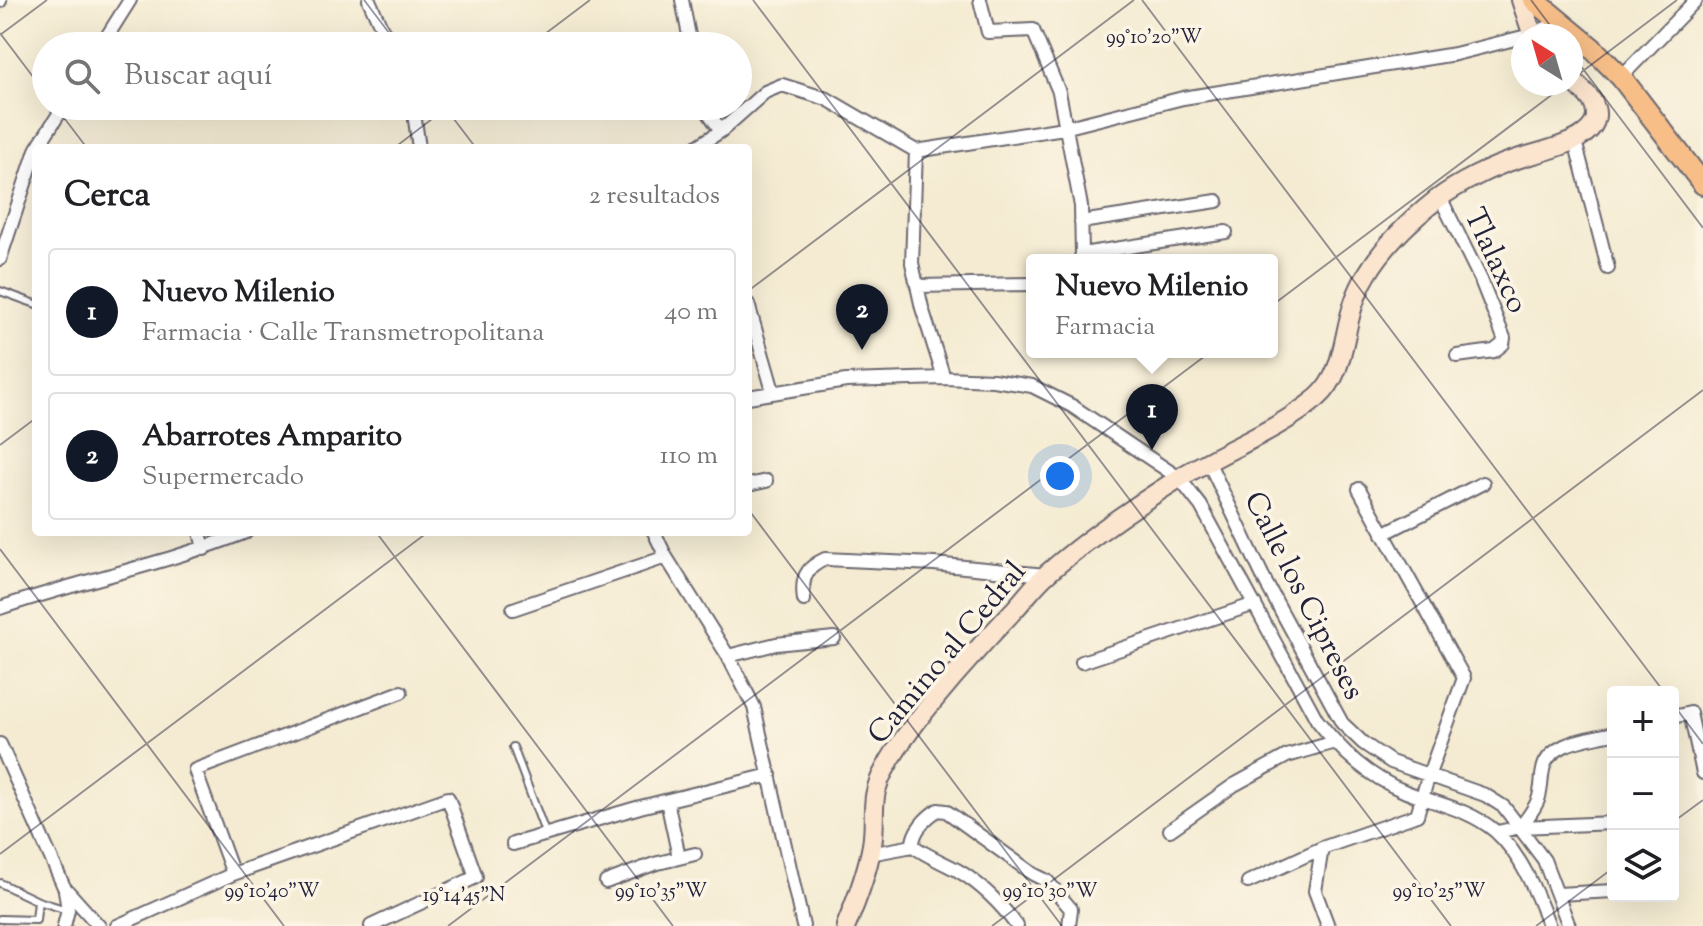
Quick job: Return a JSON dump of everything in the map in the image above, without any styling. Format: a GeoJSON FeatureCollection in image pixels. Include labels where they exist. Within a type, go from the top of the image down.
{"type":"FeatureCollection","features":[{"type":"Feature","properties":{"kind":"main road"},"geometry":{"type":"LineString","coordinates":[[1534,0],[1621,77],[1703,184]]}},
{"type":"Feature","properties":{"kind":"street"},"geometry":{"type":"LineString","coordinates":[[110,32],[130,0]]}},
{"type":"Feature","properties":{"kind":"street"},"geometry":{"type":"LineString","coordinates":[[369,0],[384,32]]}},
{"type":"Feature","properties":{"kind":"street"},"geometry":{"type":"LineString","coordinates":[[682,0],[688,32]]}},
{"type":"Feature","properties":{"kind":"street"},"geometry":{"type":"LineString","coordinates":[[980,0],[986,28],[991,34],[1030,29],[1036,33],[1059,92],[1081,206],[1081,254]]}},
{"type":"Feature","properties":{"kind":"street"},"geometry":{"type":"LineString","coordinates":[[1521,0],[1526,24]]}},
{"type":"Feature","properties":{"kind":"street"},"geometry":{"type":"LineString","coordinates":[[1621,77],[1691,1]]}},
{"type":"Feature","properties":{"kind":"street"},"geometry":{"type":"LineString","coordinates":[[1556,24],[1561,22]]}},
{"type":"Feature","properties":{"kind":"street"},"geometry":{"type":"LineString","coordinates":[[752,104],[765,92],[782,85],[827,99],[916,151],[1064,128],[1183,98],[1455,54],[1511,40]]}},
{"type":"Feature","properties":{"kind":"street"},"geometry":{"type":"LineString","coordinates":[[1583,90],[1595,109],[1593,124],[1587,134],[1575,141],[1608,268]]}},
{"type":"Feature","properties":{"kind":"street"},"geometry":{"type":"LineString","coordinates":[[40,144],[55,120]]}},
{"type":"Feature","properties":{"kind":"street"},"geometry":{"type":"LineString","coordinates":[[415,120],[418,144]]}},
{"type":"Feature","properties":{"kind":"street"},"geometry":{"type":"LineString","coordinates":[[714,120],[721,131]]}},
{"type":"Feature","properties":{"kind":"street"},"geometry":{"type":"LineString","coordinates":[[701,144],[733,120]]}},
{"type":"Feature","properties":{"kind":"street","name":"Camino al Cedral"},"geometry":{"type":"LineString","coordinates":[[846,926],[864,882],[870,854],[875,791],[885,769],[926,709],[1046,575],[1179,478],[1301,410],[1321,395],[1334,374],[1346,340],[1352,307],[1367,274],[1393,240],[1440,197],[1514,160],[1575,141]]}},
{"type":"Feature","properties":{"kind":"street"},"geometry":{"type":"LineString","coordinates":[[916,151],[912,263],[944,378]]}},
{"type":"Feature","properties":{"kind":"street"},"geometry":{"type":"LineString","coordinates":[[0,259],[4,239],[32,163]]}},
{"type":"Feature","properties":{"kind":"street","name":"Tlalaxco"},"geometry":{"type":"LineString","coordinates":[[1440,197],[1481,280],[1504,338],[1503,344],[1494,351],[1457,356]]}},
{"type":"Feature","properties":{"kind":"street"},"geometry":{"type":"LineString","coordinates":[[1081,222],[1217,201]]}},
{"type":"Feature","properties":{"kind":"street"},"geometry":{"type":"LineString","coordinates":[[1098,254],[1226,232]]}},
{"type":"Feature","properties":{"kind":"street"},"geometry":{"type":"LineString","coordinates":[[917,286],[1026,284]]}},
{"type":"Feature","properties":{"kind":"street"},"geometry":{"type":"LineString","coordinates":[[752,318],[773,391]]}},
{"type":"Feature","properties":{"kind":"street","name":"Calle los Cipreses"},"geometry":{"type":"LineString","coordinates":[[752,396],[846,381],[944,378],[993,380],[1032,386],[1072,406],[1179,478],[1201,506],[1317,720],[1335,742],[1368,774],[1476,817],[1497,832],[1525,872],[1549,926]]}},
{"type":"Feature","properties":{"kind":"street","name":"Calle los Cipreses"},"geometry":{"type":"LineString","coordinates":[[1208,461],[1266,583],[1342,723],[1363,743],[1391,762],[1485,795],[1504,807],[1544,860],[1569,926]]}},
{"type":"Feature","properties":{"kind":"street"},"geometry":{"type":"LineString","coordinates":[[752,484],[766,481]]}},
{"type":"Feature","properties":{"kind":"street"},"geometry":{"type":"LineString","coordinates":[[1383,534],[1483,483]]}},
{"type":"Feature","properties":{"kind":"street"},"geometry":{"type":"LineString","coordinates":[[1248,882],[1322,848],[1417,815],[1464,678],[1359,489]]}},
{"type":"Feature","properties":{"kind":"street"},"geometry":{"type":"LineString","coordinates":[[201,536],[204,549]]}},
{"type":"Feature","properties":{"kind":"street"},"geometry":{"type":"LineString","coordinates":[[0,608],[54,590],[144,568],[236,536]]}},
{"type":"Feature","properties":{"kind":"street"},"geometry":{"type":"LineString","coordinates":[[656,536],[728,656],[754,707],[803,926]]}},
{"type":"Feature","properties":{"kind":"street"},"geometry":{"type":"LineString","coordinates":[[513,609],[666,557]]}},
{"type":"Feature","properties":{"kind":"street"},"geometry":{"type":"LineString","coordinates":[[804,600],[802,583],[805,574],[825,559],[934,564],[1046,575]]}},
{"type":"Feature","properties":{"kind":"street"},"geometry":{"type":"LineString","coordinates":[[1082,662],[1255,604]]}},
{"type":"Feature","properties":{"kind":"street"},"geometry":{"type":"LineString","coordinates":[[728,656],[776,644],[834,638]]}},
{"type":"Feature","properties":{"kind":"street"},"geometry":{"type":"LineString","coordinates":[[233,874],[195,770],[401,692]]}},
{"type":"Feature","properties":{"kind":"street"},"geometry":{"type":"LineString","coordinates":[[1679,716],[1690,713],[1703,773]]}},
{"type":"Feature","properties":{"kind":"street"},"geometry":{"type":"LineString","coordinates":[[1521,827],[1538,799],[1540,776],[1553,754],[1565,745],[1607,734]]}},
{"type":"Feature","properties":{"kind":"street"},"geometry":{"type":"LineString","coordinates":[[1170,830],[1234,785],[1287,756],[1335,742]]}},
{"type":"Feature","properties":{"kind":"street"},"geometry":{"type":"LineString","coordinates":[[0,744],[64,887],[68,910],[64,926]]}},
{"type":"Feature","properties":{"kind":"street"},"geometry":{"type":"LineString","coordinates":[[513,844],[770,775]]}},
{"type":"Feature","properties":{"kind":"street"},"geometry":{"type":"LineString","coordinates":[[117,926],[233,874],[448,798],[476,877],[371,926]]}},
{"type":"Feature","properties":{"kind":"street"},"geometry":{"type":"LineString","coordinates":[[667,801],[679,857]]}},
{"type":"Feature","properties":{"kind":"street"},"geometry":{"type":"LineString","coordinates":[[913,846],[913,838],[930,814],[938,810],[946,811],[1047,881],[1071,909],[1069,926]]}},
{"type":"Feature","properties":{"kind":"street"},"geometry":{"type":"LineString","coordinates":[[1497,832],[1521,827],[1607,823]]}},
{"type":"Feature","properties":{"kind":"street"},"geometry":{"type":"LineString","coordinates":[[870,854],[913,846],[960,872],[995,900],[1017,926]]}},
{"type":"Feature","properties":{"kind":"street"},"geometry":{"type":"LineString","coordinates":[[1314,926],[1327,922],[1315,891],[1322,848]]}},
{"type":"Feature","properties":{"kind":"street"},"geometry":{"type":"LineString","coordinates":[[606,882],[695,854]]}},
{"type":"Feature","properties":{"kind":"street"},"geometry":{"type":"LineString","coordinates":[[64,887],[99,926]]}},
{"type":"Feature","properties":{"kind":"street"},"geometry":{"type":"LineString","coordinates":[[1558,894],[1607,891]]}},
{"type":"Feature","properties":{"kind":"lane"},"geometry":{"type":"LineString","coordinates":[[0,291],[32,303]]}},
{"type":"Feature","properties":{"kind":"lane"},"geometry":{"type":"LineString","coordinates":[[513,747],[546,835]]}},
{"type":"Feature","properties":{"kind":"lane"},"geometry":{"type":"LineString","coordinates":[[0,883],[38,901],[68,910]]}},
{"type":"Feature","properties":{"kind":"lane"},"geometry":{"type":"LineString","coordinates":[[0,919],[36,923],[38,901]]}},
{"type":"Feature","properties":{"kind":"place","name":"Abarrotes Amparito"},"geometry":{"type":"Point","coordinates":[862,350]}},
{"type":"Feature","properties":{"kind":"place","name":"Nuevo Milenio"},"geometry":{"type":"Point","coordinates":[1152,450]}}]}
